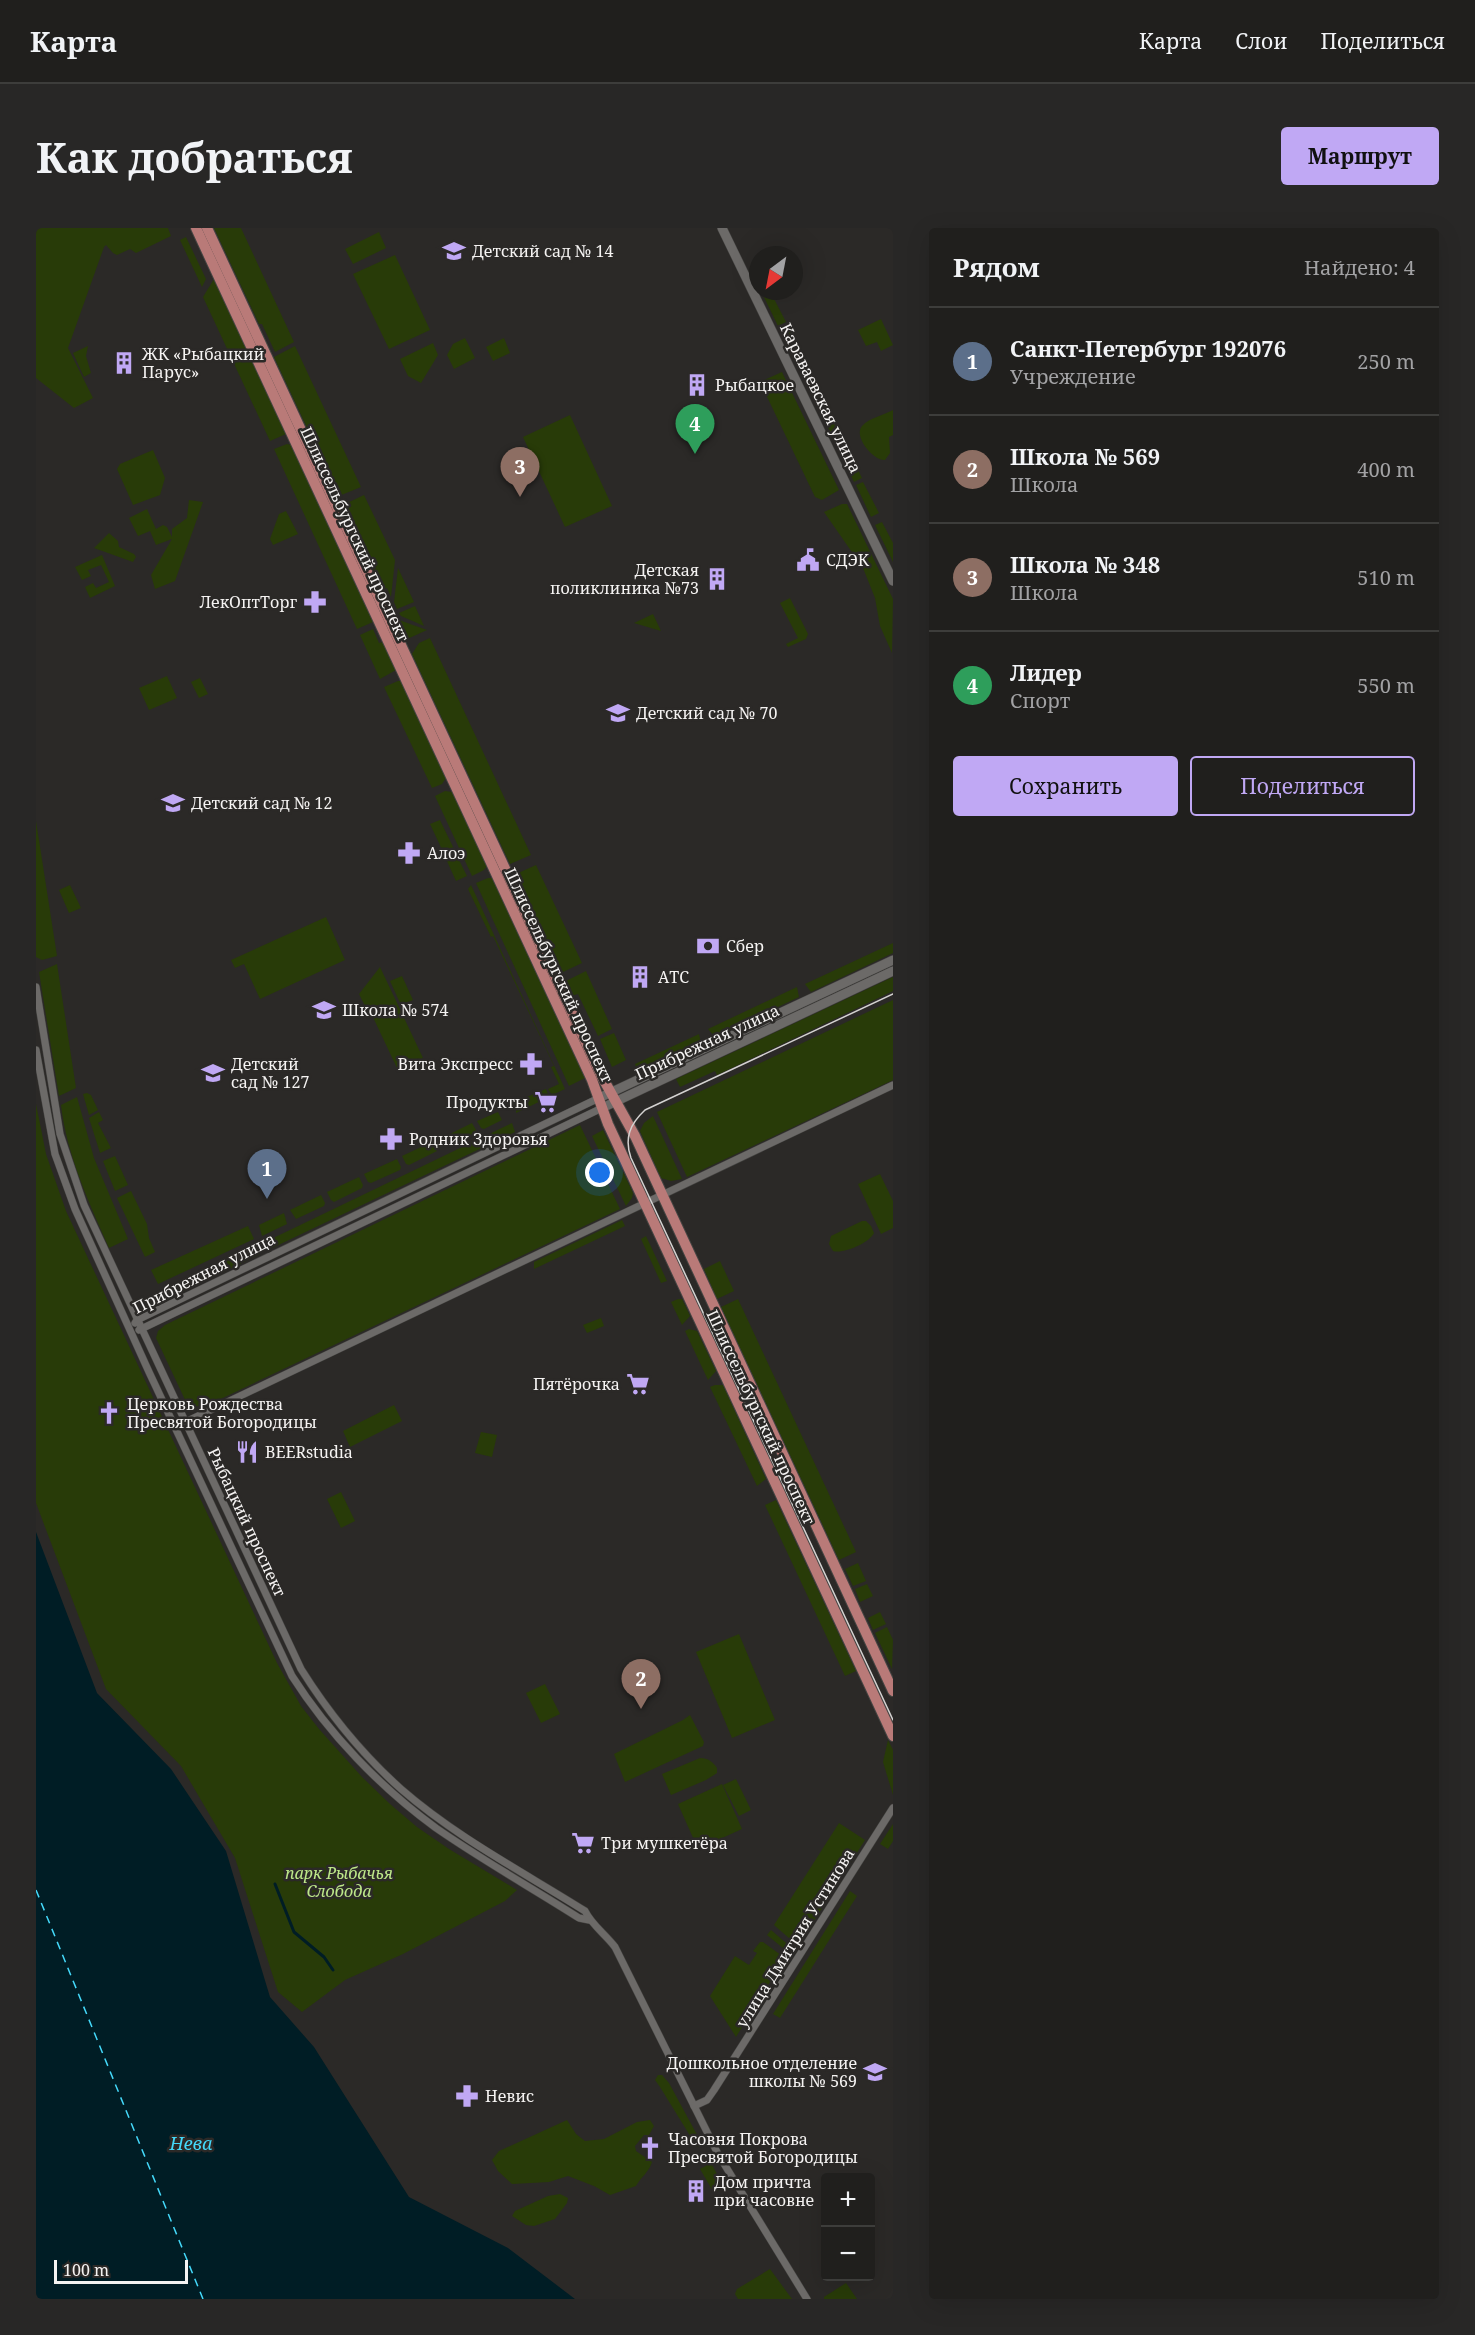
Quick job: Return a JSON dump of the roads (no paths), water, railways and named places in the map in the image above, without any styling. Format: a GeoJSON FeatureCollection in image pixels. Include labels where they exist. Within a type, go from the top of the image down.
{"type":"FeatureCollection","features":[{"type":"Feature","properties":{"kind":"main road","name":"Шлиссельбургский проспект"},"geometry":{"type":"LineString","coordinates":[[196,228],[592,1080],[644,1202],[893,1736]]}},
{"type":"Feature","properties":{"kind":"main road","name":"Шлиссельбургский проспект"},"geometry":{"type":"LineString","coordinates":[[207,228],[601,1075],[635,1136],[893,1691]]}},
{"type":"Feature","properties":{"kind":"street","name":"Караваевская улица"},"geometry":{"type":"LineString","coordinates":[[722,228],[893,581]]}},
{"type":"Feature","properties":{"kind":"street","name":"Прибрежная улица"},"geometry":{"type":"LineString","coordinates":[[614,1097],[893,960]]}},
{"type":"Feature","properties":{"kind":"street","name":"Прибрежная улица"},"geometry":{"type":"LineString","coordinates":[[130,1329],[137,1320],[601,1103],[893,971]]}},
{"type":"Feature","properties":{"kind":"street","name":"Рыбацкий проспект"},"geometry":{"type":"LineString","coordinates":[[36,987],[64,1150],[84,1205],[301,1669],[317,1694],[374,1762],[400,1788],[442,1821],[585,1911],[590,1920],[615,1947],[736,2187],[807,2299]]}},
{"type":"Feature","properties":{"kind":"street","name":"Рыбацкий проспект"},"geometry":{"type":"LineString","coordinates":[[36,1050],[51,1136],[61,1171],[130,1329],[292,1676],[309,1701],[394,1795],[437,1828],[579,1918],[590,1920]]}},
{"type":"Feature","properties":{"kind":"street"},"geometry":{"type":"LineString","coordinates":[[175,1427],[893,1085]]}},
{"type":"Feature","properties":{"kind":"street","name":"Прибрежная улица"},"geometry":{"type":"LineString","coordinates":[[130,1329],[142,1330],[601,1103]]}},
{"type":"Feature","properties":{"kind":"street","name":"улица Дмитрия Устинова"},"geometry":{"type":"LineString","coordinates":[[694,2106],[707,2100],[714,2090],[893,1808]]}},
{"type":"Feature","properties":{"kind":"street"},"geometry":{"type":"LineString","coordinates":[[528,1886],[532,1878]]}},
{"type":"Feature","properties":{"kind":"water","name":"Нева"},"geometry":{"type":"Polygon","coordinates":[[[36,1532],[97,1693],[171,1769],[226,1851],[270,1997],[314,2047],[409,2197],[508,2248],[575,2299],[36,2299],[36,1532]]]}},
{"type":"Feature","properties":{"kind":"waterway"},"geometry":{"type":"LineString","coordinates":[[275,1884],[294,1932],[324,1957],[333,1970]]}},
{"type":"Feature","properties":{"kind":"tram line"},"geometry":{"type":"LineString","coordinates":[[893,994],[645,1110],[632,1126],[628,1138],[631,1158],[893,1720]]}},
{"type":"Feature","properties":{"kind":"place","name":"Детский сад № 14"},"geometry":{"type":"Point","coordinates":[454,251]}},
{"type":"Feature","properties":{"kind":"place","name":"ЖК «Рыбацкий Парус»"},"geometry":{"type":"Point","coordinates":[124,363]}},
{"type":"Feature","properties":{"kind":"place","name":"Рыбацкое"},"geometry":{"type":"Point","coordinates":[697,385]}},
{"type":"Feature","properties":{"kind":"place","name":"Лидер"},"geometry":{"type":"Point","coordinates":[695,454]}},
{"type":"Feature","properties":{"kind":"place","name":"Школа № 348"},"geometry":{"type":"Point","coordinates":[520,497]}},
{"type":"Feature","properties":{"kind":"place","name":"СДЭК"},"geometry":{"type":"Point","coordinates":[808,560]}},
{"type":"Feature","properties":{"kind":"place","name":"Детская поликлиника №73"},"geometry":{"type":"Point","coordinates":[717,579]}},
{"type":"Feature","properties":{"kind":"place","name":"ЛекОптТорг"},"geometry":{"type":"Point","coordinates":[315,602]}},
{"type":"Feature","properties":{"kind":"place","name":"Детский сад № 70"},"geometry":{"type":"Point","coordinates":[618,713]}},
{"type":"Feature","properties":{"kind":"place","name":"Детский сад № 12"},"geometry":{"type":"Point","coordinates":[173,803]}},
{"type":"Feature","properties":{"kind":"place","name":"Алоэ"},"geometry":{"type":"Point","coordinates":[409,853]}},
{"type":"Feature","properties":{"kind":"place","name":"Сбер"},"geometry":{"type":"Point","coordinates":[708,946]}},
{"type":"Feature","properties":{"kind":"place","name":"АТС"},"geometry":{"type":"Point","coordinates":[640,977]}},
{"type":"Feature","properties":{"kind":"place","name":"Школа № 574"},"geometry":{"type":"Point","coordinates":[324,1010]}},
{"type":"Feature","properties":{"kind":"place","name":"Вита Экспресс"},"geometry":{"type":"Point","coordinates":[531,1064]}},
{"type":"Feature","properties":{"kind":"place","name":"Детский сад № 127"},"geometry":{"type":"Point","coordinates":[213,1073]}},
{"type":"Feature","properties":{"kind":"place","name":"Продукты"},"geometry":{"type":"Point","coordinates":[546,1102]}},
{"type":"Feature","properties":{"kind":"place","name":"Родник Здоровья"},"geometry":{"type":"Point","coordinates":[391,1139]}},
{"type":"Feature","properties":{"kind":"place","name":"Санкт-Петербург 192076"},"geometry":{"type":"Point","coordinates":[267,1199]}},
{"type":"Feature","properties":{"kind":"place","name":"Пятёрочка"},"geometry":{"type":"Point","coordinates":[638,1384]}},
{"type":"Feature","properties":{"kind":"place","name":"Церковь Рождества Пресвятой Богородицы"},"geometry":{"type":"Point","coordinates":[109,1413]}},
{"type":"Feature","properties":{"kind":"place","name":"BEERstudia"},"geometry":{"type":"Point","coordinates":[247,1452]}},
{"type":"Feature","properties":{"kind":"place","name":"Школа № 569"},"geometry":{"type":"Point","coordinates":[641,1709]}},
{"type":"Feature","properties":{"kind":"place","name":"Три мушкетёра"},"geometry":{"type":"Point","coordinates":[583,1843]}},
{"type":"Feature","properties":{"kind":"place","name":"Дошкольное отделение школы № 569"},"geometry":{"type":"Point","coordinates":[875,2072]}},
{"type":"Feature","properties":{"kind":"place","name":"Невис"},"geometry":{"type":"Point","coordinates":[467,2096]}},
{"type":"Feature","properties":{"kind":"place","name":"Часовня Покрова Пресвятой Богородицы"},"geometry":{"type":"Point","coordinates":[650,2148]}},
{"type":"Feature","properties":{"kind":"place","name":"Дом причта при часовне"},"geometry":{"type":"Point","coordinates":[696,2191]}},
{"type":"Feature","properties":{"kind":"park label","name":"парк Рыбачья Слобода"},"geometry":{"type":"Point","coordinates":[339,1882]}}]}
